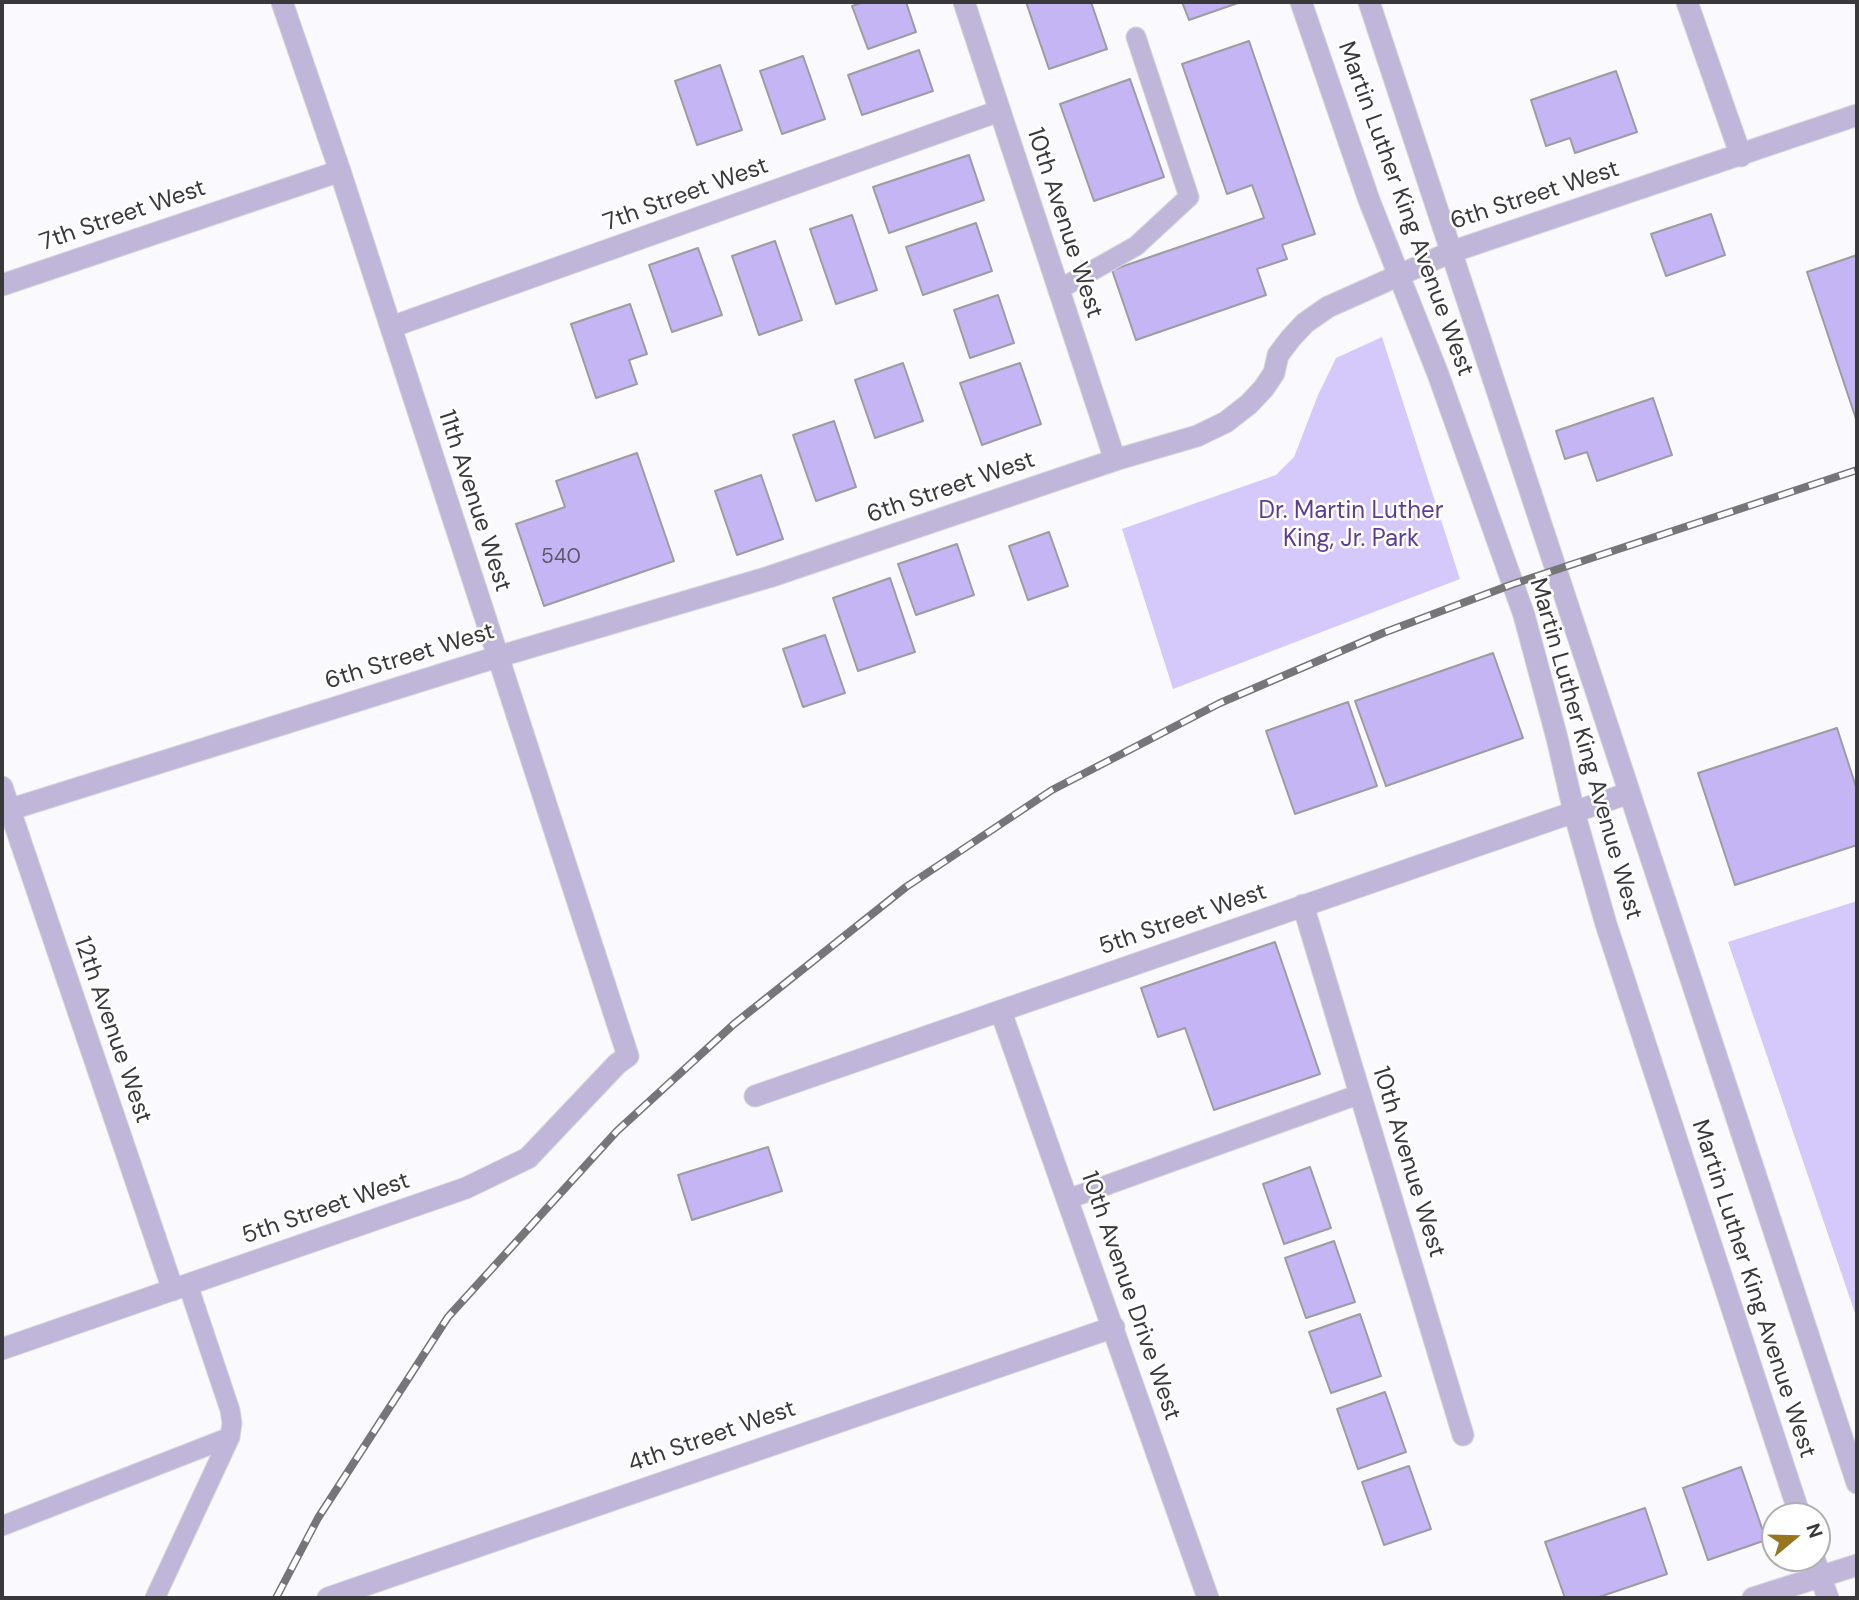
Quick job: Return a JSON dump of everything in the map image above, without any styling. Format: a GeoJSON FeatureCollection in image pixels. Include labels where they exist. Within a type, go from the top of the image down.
{"type":"FeatureCollection","features":[{"type":"Feature","properties":{"kind":"street","name":"11th Avenue West"},"geometry":{"type":"LineString","coordinates":[[282,2],[340,171],[628,1056]]}},
{"type":"Feature","properties":{"kind":"street","name":"10th Avenue West"},"geometry":{"type":"LineString","coordinates":[[964,2],[1115,460]]}},
{"type":"Feature","properties":{"kind":"street","name":"Martin Luther King Avenue West"},"geometry":{"type":"LineString","coordinates":[[1301,2],[1348,141],[1438,374],[1524,615],[1574,812],[1609,935],[1796,1502]]}},
{"type":"Feature","properties":{"kind":"street","name":"Martin Luther King Avenue West"},"geometry":{"type":"LineString","coordinates":[[1369,2],[1857,1483]]}},
{"type":"Feature","properties":{"kind":"street"},"geometry":{"type":"LineString","coordinates":[[1686,2],[1741,156]]}},
{"type":"Feature","properties":{"kind":"street","name":"7th Street West"},"geometry":{"type":"LineString","coordinates":[[391,327],[999,111]]}},
{"type":"Feature","properties":{"kind":"street","name":"6th Street West"},"geometry":{"type":"LineString","coordinates":[[6,811],[497,657],[769,577],[1115,460],[1197,436],[1226,422],[1264,387],[1274,373],[1278,355],[1306,323],[1328,307],[1451,252],[1857,115]]}},
{"type":"Feature","properties":{"kind":"street","name":"7th Street West"},"geometry":{"type":"LineString","coordinates":[[2,285],[340,171]]}},
{"type":"Feature","properties":{"kind":"street","name":"12th Avenue West"},"geometry":{"type":"LineString","coordinates":[[2,787],[6,811],[180,1287]]}},
{"type":"Feature","properties":{"kind":"street","name":"5th Street West"},"geometry":{"type":"LineString","coordinates":[[755,1096],[1629,793]]}},
{"type":"Feature","properties":{"kind":"street","name":"10th Avenue West"},"geometry":{"type":"LineString","coordinates":[[1303,905],[1463,1435]]}},
{"type":"Feature","properties":{"kind":"street","name":"10th Avenue Drive West"},"geometry":{"type":"LineString","coordinates":[[1001,1012],[1208,1598]]}},
{"type":"Feature","properties":{"kind":"street","name":"5th Street West"},"geometry":{"type":"LineString","coordinates":[[2,1349],[467,1188],[528,1158],[617,1064],[628,1056]]}},
{"type":"Feature","properties":{"kind":"street","name":"4th Street West"},"geometry":{"type":"LineString","coordinates":[[328,1598],[1114,1327]]}},
{"type":"Feature","properties":{"kind":"street"},"geometry":{"type":"LineString","coordinates":[[1831,1566],[1857,1564]]}},
{"type":"Feature","properties":{"kind":"street"},"geometry":{"type":"LineString","coordinates":[[1753,1598],[1807,1572]]}},
{"type":"Feature","properties":{"kind":"street"},"geometry":{"type":"LineString","coordinates":[[1819,1572],[1828,1598]]}},
{"type":"Feature","properties":{"kind":"lane"},"geometry":{"type":"LineString","coordinates":[[1058,290],[1136,246],[1189,197],[1136,37]]}},
{"type":"Feature","properties":{"kind":"lane"},"geometry":{"type":"LineString","coordinates":[[1068,1199],[1360,1094]]}},
{"type":"Feature","properties":{"kind":"lane"},"geometry":{"type":"LineString","coordinates":[[155,1598],[230,1437],[232,1423],[230,1410],[180,1287]]}},
{"type":"Feature","properties":{"kind":"lane"},"geometry":{"type":"LineString","coordinates":[[2,1526],[230,1437]]}},
{"type":"Feature","properties":{"kind":"green space","name":"Dr. Martin Luther King, Jr. Park"},"geometry":{"type":"Polygon","coordinates":[[[1382,337],[1460,579],[1173,689],[1122,529],[1276,475],[1294,457],[1318,395],[1336,358],[1382,337]]]}},
{"type":"Feature","properties":{"kind":"green space"},"geometry":{"type":"Polygon","coordinates":[[[1857,901],[1857,1319],[1728,942],[1857,901]]]}},
{"type":"Feature","properties":{"kind":"building"},"geometry":{"type":"Polygon","coordinates":[[[864,2],[906,2],[916,32],[868,49],[852,6],[864,2]]]}},
{"type":"Feature","properties":{"kind":"building"},"geometry":{"type":"Polygon","coordinates":[[[1026,2],[1091,2],[1107,49],[1049,69],[1026,2]]]}},
{"type":"Feature","properties":{"kind":"building"},"geometry":{"type":"Polygon","coordinates":[[[1182,2],[1237,2],[1238,3],[1189,20],[1182,2]]]}},
{"type":"Feature","properties":{"kind":"building"},"geometry":{"type":"Polygon","coordinates":[[[1249,41],[1315,234],[1282,245],[1287,259],[1257,269],[1266,295],[1136,340],[1112,270],[1264,218],[1252,185],[1227,194],[1182,64],[1249,41]]]}},
{"type":"Feature","properties":{"kind":"building"},"geometry":{"type":"Polygon","coordinates":[[[919,50],[933,91],[862,115],[848,75],[919,50]]]}},
{"type":"Feature","properties":{"kind":"building"},"geometry":{"type":"Polygon","coordinates":[[[803,56],[825,119],[782,134],[760,71],[803,56]]]}},
{"type":"Feature","properties":{"kind":"building"},"geometry":{"type":"Polygon","coordinates":[[[720,65],[742,130],[697,145],[675,81],[720,65]]]}},
{"type":"Feature","properties":{"kind":"building"},"geometry":{"type":"Polygon","coordinates":[[[1616,71],[1637,132],[1575,153],[1570,138],[1546,146],[1531,100],[1616,71]]]}},
{"type":"Feature","properties":{"kind":"building"},"geometry":{"type":"Polygon","coordinates":[[[1130,79],[1164,177],[1094,201],[1060,104],[1130,79]]]}},
{"type":"Feature","properties":{"kind":"building"},"geometry":{"type":"Polygon","coordinates":[[[969,155],[984,200],[889,233],[873,187],[969,155]]]}},
{"type":"Feature","properties":{"kind":"building"},"geometry":{"type":"Polygon","coordinates":[[[1711,214],[1725,255],[1666,276],[1651,234],[1711,214]]]}},
{"type":"Feature","properties":{"kind":"building"},"geometry":{"type":"Polygon","coordinates":[[[852,215],[877,290],[836,304],[810,229],[852,215]]]}},
{"type":"Feature","properties":{"kind":"building"},"geometry":{"type":"Polygon","coordinates":[[[976,223],[992,271],[923,295],[906,247],[976,223]]]}},
{"type":"Feature","properties":{"kind":"building"},"geometry":{"type":"Polygon","coordinates":[[[775,241],[802,320],[759,335],[732,256],[775,241]]]}},
{"type":"Feature","properties":{"kind":"building"},"geometry":{"type":"Polygon","coordinates":[[[698,248],[722,315],[672,332],[649,265],[698,248]]]}},
{"type":"Feature","properties":{"kind":"building"},"geometry":{"type":"Polygon","coordinates":[[[1857,255],[1857,419],[1856,419],[1807,272],[1857,255]]]}},
{"type":"Feature","properties":{"kind":"building"},"geometry":{"type":"Polygon","coordinates":[[[998,295],[1014,343],[970,358],[954,310],[998,295]]]}},
{"type":"Feature","properties":{"kind":"building"},"geometry":{"type":"Polygon","coordinates":[[[630,304],[647,354],[629,360],[637,384],[596,398],[571,324],[630,304]]]}},
{"type":"Feature","properties":{"kind":"building"},"geometry":{"type":"Polygon","coordinates":[[[903,363],[923,421],[875,438],[855,380],[903,363]]]}},
{"type":"Feature","properties":{"kind":"building"},"geometry":{"type":"Polygon","coordinates":[[[1020,363],[1041,424],[982,445],[960,383],[1020,363]]]}},
{"type":"Feature","properties":{"kind":"building"},"geometry":{"type":"Polygon","coordinates":[[[1653,398],[1672,455],[1597,481],[1587,452],[1565,459],[1556,431],[1653,398]]]}},
{"type":"Feature","properties":{"kind":"building"},"geometry":{"type":"Polygon","coordinates":[[[834,421],[856,487],[816,501],[793,435],[834,421]]]}},
{"type":"Feature","properties":{"kind":"building"},"geometry":{"type":"Polygon","coordinates":[[[637,453],[674,561],[544,606],[516,524],[565,507],[556,481],[637,453]]]}},
{"type":"Feature","properties":{"kind":"building"},"geometry":{"type":"Polygon","coordinates":[[[761,475],[783,539],[737,555],[715,491],[761,475]]]}},
{"type":"Feature","properties":{"kind":"building"},"geometry":{"type":"Polygon","coordinates":[[[1049,532],[1068,586],[1028,600],[1009,546],[1049,532]]]}},
{"type":"Feature","properties":{"kind":"building"},"geometry":{"type":"Polygon","coordinates":[[[957,544],[974,595],[916,615],[898,564],[957,544]]]}},
{"type":"Feature","properties":{"kind":"building"},"geometry":{"type":"Polygon","coordinates":[[[890,578],[915,652],[858,671],[833,598],[890,578]]]}},
{"type":"Feature","properties":{"kind":"building"},"geometry":{"type":"Polygon","coordinates":[[[825,635],[845,693],[803,707],[783,649],[825,635]]]}},
{"type":"Feature","properties":{"kind":"building"},"geometry":{"type":"Polygon","coordinates":[[[1493,653],[1523,738],[1386,786],[1355,701],[1493,653]]]}},
{"type":"Feature","properties":{"kind":"building"},"geometry":{"type":"Polygon","coordinates":[[[1348,702],[1377,786],[1295,814],[1266,731],[1348,702]]]}},
{"type":"Feature","properties":{"kind":"building"},"geometry":{"type":"Polygon","coordinates":[[[1837,728],[1857,790],[1857,845],[1735,885],[1698,773],[1837,728]]]}},
{"type":"Feature","properties":{"kind":"building"},"geometry":{"type":"Polygon","coordinates":[[[1275,942],[1320,1074],[1214,1110],[1185,1028],[1158,1037],[1141,988],[1275,942]]]}},
{"type":"Feature","properties":{"kind":"building"},"geometry":{"type":"Polygon","coordinates":[[[768,1147],[782,1191],[692,1220],[678,1175],[768,1147]]]}},
{"type":"Feature","properties":{"kind":"building"},"geometry":{"type":"Polygon","coordinates":[[[1310,1167],[1331,1228],[1284,1244],[1263,1184],[1310,1167]]]}},
{"type":"Feature","properties":{"kind":"building"},"geometry":{"type":"Polygon","coordinates":[[[1334,1241],[1355,1302],[1306,1318],[1285,1258],[1334,1241]]]}},
{"type":"Feature","properties":{"kind":"building"},"geometry":{"type":"Polygon","coordinates":[[[1360,1314],[1381,1376],[1331,1393],[1309,1332],[1360,1314]]]}},
{"type":"Feature","properties":{"kind":"building"},"geometry":{"type":"Polygon","coordinates":[[[1385,1392],[1406,1452],[1358,1469],[1337,1409],[1385,1392]]]}},
{"type":"Feature","properties":{"kind":"building"},"geometry":{"type":"Polygon","coordinates":[[[1409,1466],[1431,1529],[1384,1545],[1362,1482],[1409,1466]]]}},
{"type":"Feature","properties":{"kind":"building"},"geometry":{"type":"Polygon","coordinates":[[[1741,1467],[1761,1525],[1761,1542],[1708,1560],[1683,1488],[1741,1467]]]}},
{"type":"Feature","properties":{"kind":"building"},"geometry":{"type":"Polygon","coordinates":[[[1645,1508],[1667,1574],[1596,1598],[1565,1598],[1545,1542],[1645,1508]]]}},
{"type":"Feature","properties":{"kind":"railway"},"geometry":{"type":"LineString","coordinates":[[276,1598],[318,1518],[448,1317],[617,1131],[734,1024],[906,887],[1052,790],[1220,703],[1383,633],[1513,584],[1857,470]]}}]}
